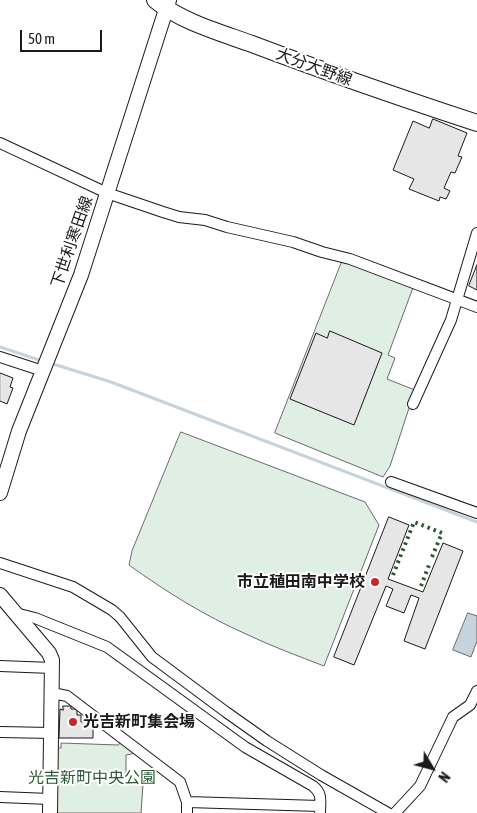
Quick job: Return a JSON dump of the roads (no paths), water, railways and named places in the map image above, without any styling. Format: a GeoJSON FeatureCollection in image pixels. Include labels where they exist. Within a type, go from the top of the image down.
{"type":"FeatureCollection","features":[{"type":"Feature","properties":{"kind":"main road","name":"大分大野線"},"geometry":{"type":"LineString","coordinates":[[163,3],[191,21],[295,61],[477,123]]}},
{"type":"Feature","properties":{"kind":"main road","name":"下世利寒田線"},"geometry":{"type":"LineString","coordinates":[[0,493],[18,431],[81,274],[163,3]]}},
{"type":"Feature","properties":{"kind":"main road"},"geometry":{"type":"LineString","coordinates":[[0,595],[50,654],[52,660],[50,813]]}},
{"type":"Feature","properties":{"kind":"street"},"geometry":{"type":"LineString","coordinates":[[0,143],[107,192],[179,217],[205,220],[293,242],[350,259],[477,307]]}},
{"type":"Feature","properties":{"kind":"street"},"geometry":{"type":"LineString","coordinates":[[413,404],[451,320],[477,233]]}},
{"type":"Feature","properties":{"kind":"street"},"geometry":{"type":"LineString","coordinates":[[0,357],[43,371]]}},
{"type":"Feature","properties":{"kind":"street"},"geometry":{"type":"LineString","coordinates":[[391,482],[477,513]]}},
{"type":"Feature","properties":{"kind":"street"},"geometry":{"type":"LineString","coordinates":[[0,564],[73,587],[112,610],[120,617],[152,657],[226,712],[267,741],[321,775],[388,813]]}},
{"type":"Feature","properties":{"kind":"street"},"geometry":{"type":"LineString","coordinates":[[15,613],[35,618],[108,647],[245,747],[313,786],[318,790],[322,798],[320,809],[187,802]]}},
{"type":"Feature","properties":{"kind":"street"},"geometry":{"type":"LineString","coordinates":[[0,666],[52,668]]}},
{"type":"Feature","properties":{"kind":"street"},"geometry":{"type":"LineString","coordinates":[[395,813],[420,786],[453,717],[470,705],[477,690]]}},
{"type":"Feature","properties":{"kind":"street"},"geometry":{"type":"LineString","coordinates":[[52,693],[67,696],[180,782],[187,802],[187,813]]}},
{"type":"Feature","properties":{"kind":"street"},"geometry":{"type":"LineString","coordinates":[[0,732],[51,733]]}},
{"type":"Feature","properties":{"kind":"street"},"geometry":{"type":"LineString","coordinates":[[0,797],[50,799]]}},
{"type":"Feature","properties":{"kind":"waterway"},"geometry":{"type":"LineString","coordinates":[[0,347],[42,361]]}},
{"type":"Feature","properties":{"kind":"waterway"},"geometry":{"type":"LineString","coordinates":[[50,363],[111,382],[477,522]]}},
{"type":"Feature","properties":{"kind":"place","name":"市立稙田南中学校"},"geometry":{"type":"Point","coordinates":[375,582]}},
{"type":"Feature","properties":{"kind":"place","name":"光吉新町集会場"},"geometry":{"type":"Point","coordinates":[73,722]}},
{"type":"Feature","properties":{"kind":"park label","name":"光吉新町中央公園"},"geometry":{"type":"Point","coordinates":[92,778]}}]}
